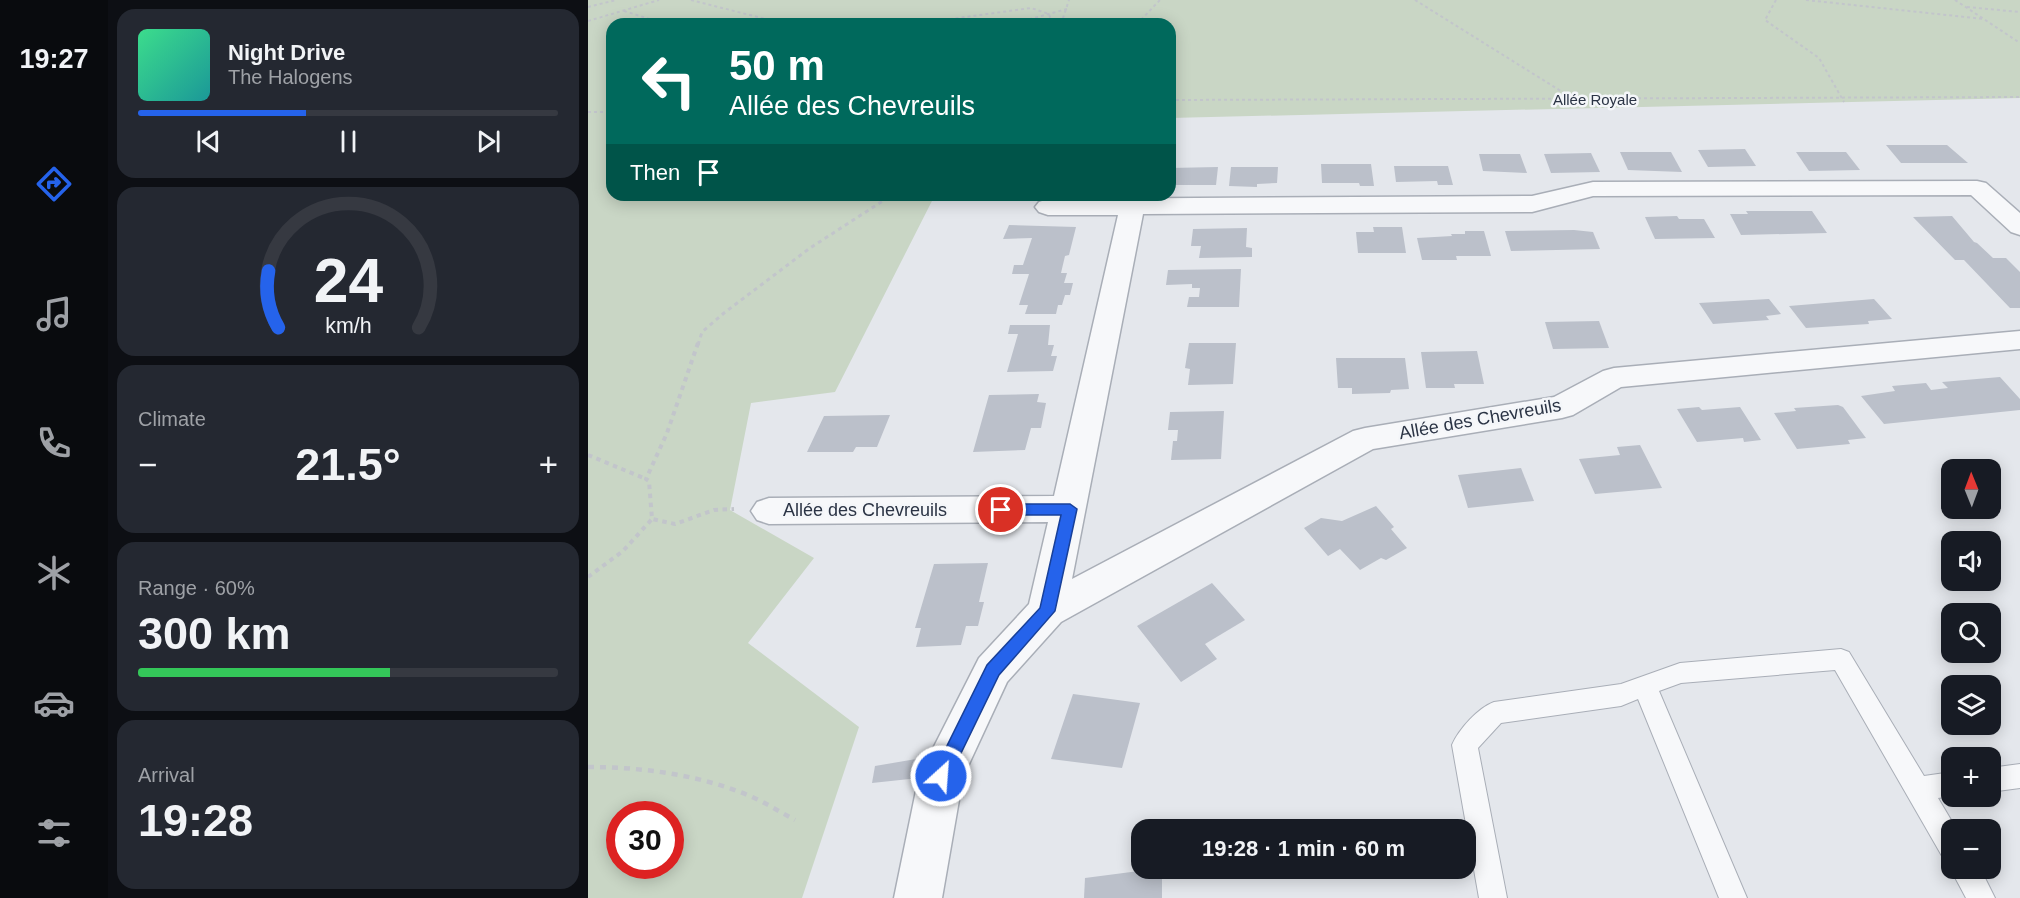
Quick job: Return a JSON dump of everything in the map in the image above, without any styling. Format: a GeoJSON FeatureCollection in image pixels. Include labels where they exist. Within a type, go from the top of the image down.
{"type":"FeatureCollection","features":[{"type":"Feature","properties":{"kind":"street"},"geometry":{"type":"LineString","coordinates":[[1048,207],[1532,204],[1593,189],[1977,188],[2020,227]]}},
{"type":"Feature","properties":{"kind":"street","name":"Allée des Chevreuils"},"geometry":{"type":"LineString","coordinates":[[1047,611],[1132,207]]}},
{"type":"Feature","properties":{"kind":"street","name":"Allée des Chevreuils"},"geometry":{"type":"LineString","coordinates":[[918,898],[941,776],[993,670],[1047,611],[1365,439],[1562,407],[1614,378],[2020,340]]}},
{"type":"Feature","properties":{"kind":"street","name":"Allée des Chevreuils"},"geometry":{"type":"LineString","coordinates":[[771,511],[1070,509]]}},
{"type":"Feature","properties":{"kind":"lane"},"geometry":{"type":"LineString","coordinates":[[1493,898],[1465,745],[1494,713],[1621,695],[1680,672],[1841,659],[1941,829]]}},
{"type":"Feature","properties":{"kind":"lane"},"geometry":{"type":"LineString","coordinates":[[1645,686],[1732,898]]}},
{"type":"Feature","properties":{"kind":"lane"},"geometry":{"type":"LineString","coordinates":[[2001,779],[2020,776]]}},
{"type":"Feature","properties":{"kind":"lane"},"geometry":{"type":"LineString","coordinates":[[1917,789],[1941,786]]}},
{"type":"Feature","properties":{"kind":"lane"},"geometry":{"type":"LineString","coordinates":[[1970,879],[1981,898]]}},
{"type":"Feature","properties":{"kind":"path"},"geometry":{"type":"LineString","coordinates":[[588,7],[616,0]]}},
{"type":"Feature","properties":{"kind":"path"},"geometry":{"type":"LineString","coordinates":[[588,21],[659,0]]}},
{"type":"Feature","properties":{"kind":"path"},"geometry":{"type":"LineString","coordinates":[[691,0],[762,18]]}},
{"type":"Feature","properties":{"kind":"path"},"geometry":{"type":"LineString","coordinates":[[1063,18],[1069,0]]}},
{"type":"Feature","properties":{"kind":"path"},"geometry":{"type":"LineString","coordinates":[[1143,18],[1160,0]]}},
{"type":"Feature","properties":{"kind":"path"},"geometry":{"type":"LineString","coordinates":[[1415,0],[1572,99]]}},
{"type":"Feature","properties":{"kind":"path"},"geometry":{"type":"LineString","coordinates":[[1776,0],[1765,20],[1819,58],[1839,98],[1844,102]]}},
{"type":"Feature","properties":{"kind":"path"},"geometry":{"type":"LineString","coordinates":[[1806,0],[1984,18]]}},
{"type":"Feature","properties":{"kind":"path"},"geometry":{"type":"LineString","coordinates":[[1955,0],[2020,43]]}},
{"type":"Feature","properties":{"kind":"path"},"geometry":{"type":"LineString","coordinates":[[1965,6],[2020,12]]}},
{"type":"Feature","properties":{"kind":"path"},"geometry":{"type":"LineString","coordinates":[[958,18],[1031,8],[1049,14]]}},
{"type":"Feature","properties":{"kind":"path"},"geometry":{"type":"LineString","coordinates":[[1034,18],[1067,9]]}},
{"type":"Feature","properties":{"kind":"path"},"geometry":{"type":"LineString","coordinates":[[623,11],[646,18]]}},
{"type":"Feature","properties":{"kind":"path"},"geometry":{"type":"LineString","coordinates":[[1049,14],[1050,18]]}},
{"type":"Feature","properties":{"kind":"path","name":"Allée Royale"},"geometry":{"type":"LineString","coordinates":[[1176,100],[2020,97]]}},
{"type":"Feature","properties":{"kind":"path"},"geometry":{"type":"LineString","coordinates":[[588,112],[606,112]]}},
{"type":"Feature","properties":{"kind":"path"},"geometry":{"type":"LineString","coordinates":[[588,577],[608,565],[641,536],[652,519],[649,481],[646,479],[667,433],[702,332],[810,248],[883,201]]}},
{"type":"Feature","properties":{"kind":"path"},"geometry":{"type":"LineString","coordinates":[[588,455],[649,481]]}},
{"type":"Feature","properties":{"kind":"path"},"geometry":{"type":"LineString","coordinates":[[652,519],[675,524],[714,510],[772,506],[771,511]]}},
{"type":"Feature","properties":{"kind":"path"},"geometry":{"type":"LineString","coordinates":[[588,767],[619,766],[743,793],[795,820]]}},
{"type":"Feature","properties":{"kind":"green space"},"geometry":{"type":"Polygon","coordinates":[[[588,0],[2020,0],[2020,98],[1176,118],[1176,18],[606,18],[606,201],[932,201],[835,392],[751,403],[730,510],[814,558],[748,643],[859,727],[802,898],[588,898],[588,0]]]}},
{"type":"Feature","properties":{"kind":"building"},"geometry":{"type":"Polygon","coordinates":[[[1886,145],[1947,145],[1968,163],[1901,163],[1886,145]]]}},
{"type":"Feature","properties":{"kind":"building"},"geometry":{"type":"Polygon","coordinates":[[[1745,149],[1756,166],[1708,167],[1698,150],[1745,149]]]}},
{"type":"Feature","properties":{"kind":"building"},"geometry":{"type":"Polygon","coordinates":[[[1620,152],[1671,152],[1682,172],[1628,170],[1620,152]]]}},
{"type":"Feature","properties":{"kind":"building"},"geometry":{"type":"Polygon","coordinates":[[[1796,152],[1846,152],[1860,170],[1809,171],[1796,152]]]}},
{"type":"Feature","properties":{"kind":"building"},"geometry":{"type":"Polygon","coordinates":[[[1591,153],[1600,172],[1551,173],[1544,154],[1591,153]]]}},
{"type":"Feature","properties":{"kind":"building"},"geometry":{"type":"Polygon","coordinates":[[[1479,154],[1520,154],[1527,173],[1483,171],[1479,154]]]}},
{"type":"Feature","properties":{"kind":"building"},"geometry":{"type":"Polygon","coordinates":[[[1321,164],[1371,164],[1374,186],[1360,186],[1359,183],[1322,183],[1321,164]]]}},
{"type":"Feature","properties":{"kind":"building"},"geometry":{"type":"Polygon","coordinates":[[[1394,166],[1448,166],[1453,185],[1438,185],[1437,181],[1396,182],[1394,166]]]}},
{"type":"Feature","properties":{"kind":"building"},"geometry":{"type":"Polygon","coordinates":[[[1218,167],[1216,185],[1176,185],[1176,168],[1218,167]]]}},
{"type":"Feature","properties":{"kind":"building"},"geometry":{"type":"Polygon","coordinates":[[[1231,167],[1278,167],[1277,183],[1257,184],[1257,187],[1229,186],[1231,167]]]}},
{"type":"Feature","properties":{"kind":"building"},"geometry":{"type":"Polygon","coordinates":[[[1746,211],[1812,211],[1827,233],[1741,235],[1730,214],[1748,214],[1746,211]]]}},
{"type":"Feature","properties":{"kind":"building"},"geometry":{"type":"Polygon","coordinates":[[[1677,216],[1679,219],[1704,219],[1715,238],[1655,239],[1645,217],[1677,216]]]}},
{"type":"Feature","properties":{"kind":"building"},"geometry":{"type":"Polygon","coordinates":[[[1952,216],[1974,242],[1993,258],[2006,258],[2020,272],[2020,308],[2010,308],[1964,260],[1955,260],[1913,217],[1952,216]]]}},
{"type":"Feature","properties":{"kind":"building"},"geometry":{"type":"Polygon","coordinates":[[[1009,225],[1076,227],[1069,255],[1065,256],[1061,273],[1067,273],[1064,283],[1073,283],[1070,295],[1065,295],[1062,305],[1058,305],[1056,314],[1025,314],[1028,305],[1019,305],[1029,274],[1012,274],[1014,265],[1023,265],[1032,238],[1003,239],[1009,225]]]}},
{"type":"Feature","properties":{"kind":"building"},"geometry":{"type":"Polygon","coordinates":[[[1373,227],[1402,227],[1406,253],[1358,253],[1356,232],[1374,232],[1373,227]]]}},
{"type":"Feature","properties":{"kind":"building"},"geometry":{"type":"Polygon","coordinates":[[[1247,228],[1246,247],[1252,248],[1252,257],[1199,258],[1201,246],[1191,246],[1193,229],[1247,228]]]}},
{"type":"Feature","properties":{"kind":"building"},"geometry":{"type":"Polygon","coordinates":[[[1465,231],[1484,231],[1491,256],[1456,256],[1457,260],[1422,260],[1417,238],[1452,236],[1451,234],[1465,234],[1465,231]]]}},
{"type":"Feature","properties":{"kind":"building"},"geometry":{"type":"Polygon","coordinates":[[[1505,231],[1593,232],[1600,249],[1511,251],[1505,231]]]}},
{"type":"Feature","properties":{"kind":"building"},"geometry":{"type":"Polygon","coordinates":[[[1241,269],[1239,307],[1187,307],[1189,297],[1199,297],[1200,288],[1192,288],[1192,284],[1166,285],[1168,270],[1241,269]]]}},
{"type":"Feature","properties":{"kind":"building"},"geometry":{"type":"Polygon","coordinates":[[[1769,299],[1781,314],[1766,316],[1769,320],[1713,324],[1699,303],[1769,299]]]}},
{"type":"Feature","properties":{"kind":"building"},"geometry":{"type":"Polygon","coordinates":[[[1874,299],[1892,319],[1868,321],[1869,324],[1806,328],[1789,306],[1874,299]]]}},
{"type":"Feature","properties":{"kind":"building"},"geometry":{"type":"Polygon","coordinates":[[[1599,321],[1609,348],[1553,349],[1545,322],[1599,321]]]}},
{"type":"Feature","properties":{"kind":"building"},"geometry":{"type":"Polygon","coordinates":[[[1010,325],[1050,325],[1048,345],[1054,345],[1051,356],[1057,356],[1053,371],[1007,372],[1018,334],[1008,334],[1010,325]]]}},
{"type":"Feature","properties":{"kind":"building"},"geometry":{"type":"Polygon","coordinates":[[[1189,343],[1236,343],[1233,384],[1188,385],[1190,369],[1185,368],[1189,343]]]}},
{"type":"Feature","properties":{"kind":"building"},"geometry":{"type":"Polygon","coordinates":[[[1477,351],[1484,384],[1454,384],[1455,388],[1426,388],[1421,352],[1477,351]]]}},
{"type":"Feature","properties":{"kind":"building"},"geometry":{"type":"Polygon","coordinates":[[[1336,358],[1405,358],[1409,389],[1391,390],[1390,393],[1352,394],[1352,388],[1338,388],[1336,358]]]}},
{"type":"Feature","properties":{"kind":"building"},"geometry":{"type":"Polygon","coordinates":[[[2000,377],[2020,399],[2020,410],[1884,424],[1861,396],[1895,391],[1892,386],[1926,383],[1931,390],[1948,388],[1942,382],[2000,377]]]}},
{"type":"Feature","properties":{"kind":"building"},"geometry":{"type":"Polygon","coordinates":[[[1039,394],[1037,402],[1046,403],[1041,428],[1031,428],[1025,450],[973,452],[989,395],[1039,394]]]}},
{"type":"Feature","properties":{"kind":"building"},"geometry":{"type":"Polygon","coordinates":[[[1838,405],[1843,407],[1866,438],[1848,440],[1850,444],[1797,449],[1774,413],[1796,411],[1794,408],[1838,405]]]}},
{"type":"Feature","properties":{"kind":"building"},"geometry":{"type":"Polygon","coordinates":[[[1699,407],[1702,410],[1740,407],[1761,440],[1744,442],[1743,438],[1697,442],[1677,409],[1699,407]]]}},
{"type":"Feature","properties":{"kind":"building"},"geometry":{"type":"Polygon","coordinates":[[[1224,411],[1221,459],[1171,460],[1173,441],[1177,441],[1178,430],[1168,430],[1170,412],[1224,411]]]}},
{"type":"Feature","properties":{"kind":"building"},"geometry":{"type":"Polygon","coordinates":[[[890,415],[877,447],[856,447],[853,452],[807,452],[824,416],[890,415]]]}},
{"type":"Feature","properties":{"kind":"building"},"geometry":{"type":"Polygon","coordinates":[[[1640,445],[1662,488],[1595,494],[1579,459],[1620,455],[1617,447],[1640,445]]]}},
{"type":"Feature","properties":{"kind":"building"},"geometry":{"type":"Polygon","coordinates":[[[1521,468],[1534,501],[1468,508],[1458,475],[1521,468]]]}},
{"type":"Feature","properties":{"kind":"building"},"geometry":{"type":"Polygon","coordinates":[[[1376,506],[1394,527],[1391,529],[1407,548],[1386,560],[1381,558],[1360,570],[1340,549],[1328,556],[1304,528],[1321,518],[1342,521],[1376,506]]]}},
{"type":"Feature","properties":{"kind":"building"},"geometry":{"type":"Polygon","coordinates":[[[988,563],[979,602],[984,602],[978,626],[966,626],[961,645],[916,647],[921,628],[915,628],[934,564],[988,563]]]}},
{"type":"Feature","properties":{"kind":"building"},"geometry":{"type":"Polygon","coordinates":[[[1212,583],[1245,620],[1205,644],[1217,659],[1181,682],[1137,626],[1212,583]]]}},
{"type":"Feature","properties":{"kind":"building"},"geometry":{"type":"Polygon","coordinates":[[[1073,694],[1140,703],[1122,768],[1051,759],[1073,694]]]}},
{"type":"Feature","properties":{"kind":"building"},"geometry":{"type":"Polygon","coordinates":[[[922,758],[919,778],[872,783],[875,766],[922,758]]]}},
{"type":"Feature","properties":{"kind":"building"},"geometry":{"type":"Polygon","coordinates":[[[1131,872],[1131,879],[1162,879],[1162,898],[1084,898],[1085,878],[1131,872]]]}},
{"type":"Feature","properties":{"kind":"route"},"geometry":{"type":"LineString","coordinates":[[941,776],[993,670],[1047,611],[1070,509],[1001,510]]}}]}
